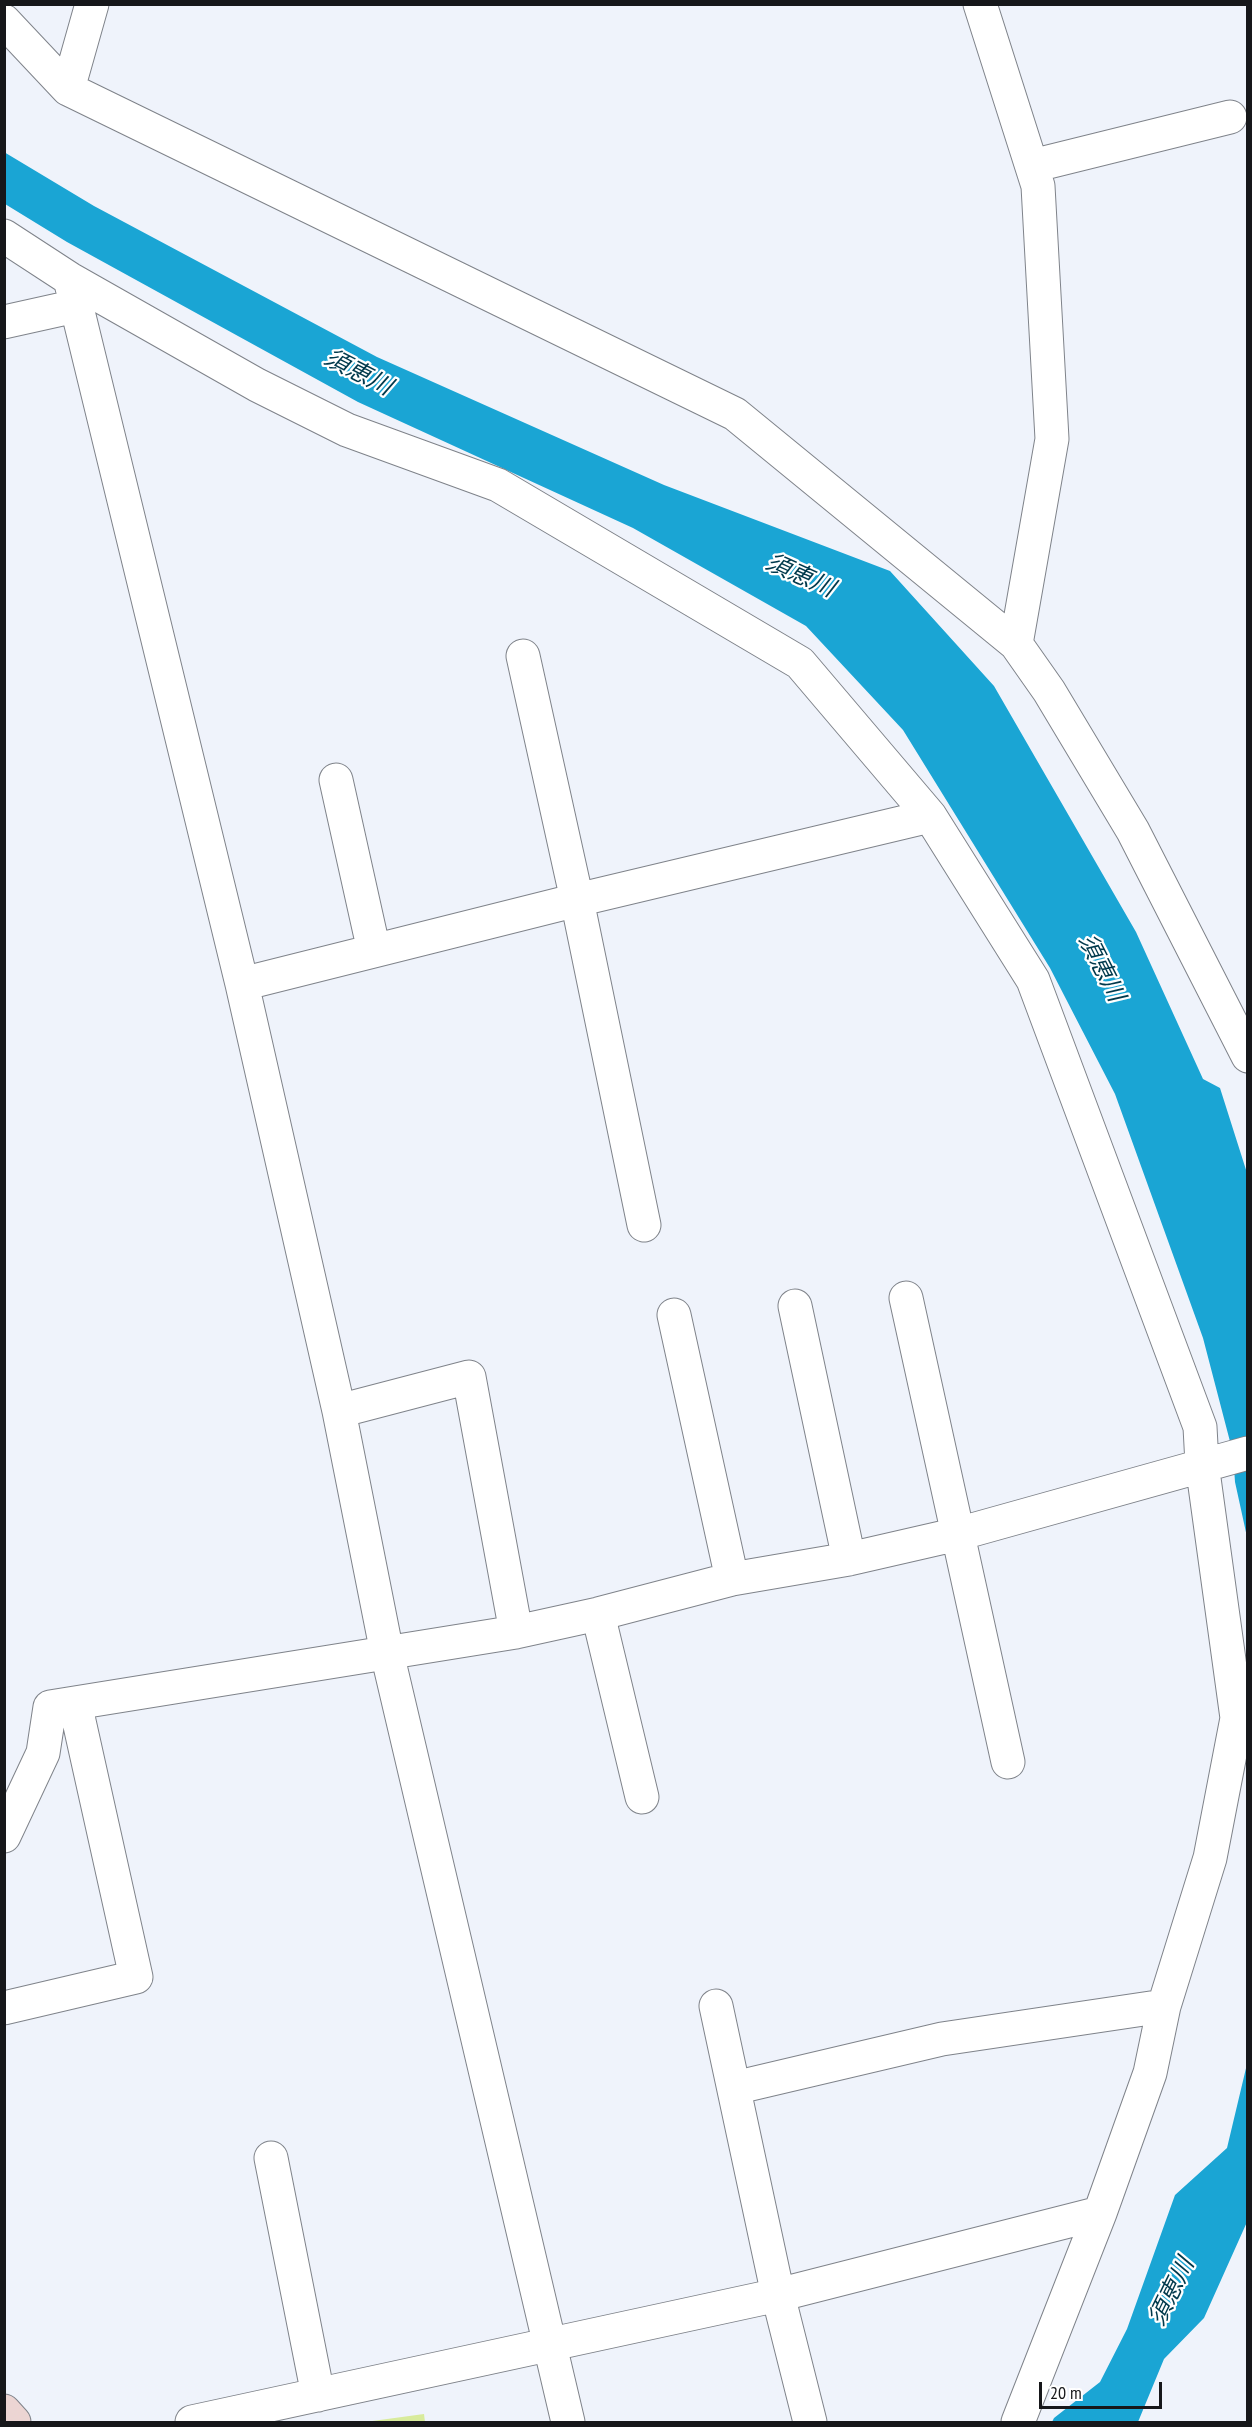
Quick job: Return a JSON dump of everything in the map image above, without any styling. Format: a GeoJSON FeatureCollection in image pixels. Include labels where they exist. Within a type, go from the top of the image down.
{"type":"FeatureCollection","features":[{"type":"Feature","properties":{"kind":"street"},"geometry":{"type":"LineString","coordinates":[[68,89],[92,4]]}},
{"type":"Feature","properties":{"kind":"street"},"geometry":{"type":"LineString","coordinates":[[980,4],[1038,186],[1052,439],[1016,644]]}},
{"type":"Feature","properties":{"kind":"street"},"geometry":{"type":"LineString","coordinates":[[4,21],[68,89],[735,414],[1016,644],[1049,691],[1133,831],[1248,1056]]}},
{"type":"Feature","properties":{"kind":"street"},"geometry":{"type":"LineString","coordinates":[[1032,166],[1230,117]]}},
{"type":"Feature","properties":{"kind":"street"},"geometry":{"type":"LineString","coordinates":[[4,236],[73,292],[347,430],[498,485],[800,663],[930,816],[1032,980],[1200,1427],[1224,1459],[1237,1718],[1210,1858],[1164,2006],[1150,2073],[1101,2213],[1018,2422]]}},
{"type":"Feature","properties":{"kind":"street"},"geometry":{"type":"LineString","coordinates":[[4,322],[73,292]]}},
{"type":"Feature","properties":{"kind":"street"},"geometry":{"type":"LineString","coordinates":[[73,292],[242,984],[339,1411],[387,1653],[568,2422]]}},
{"type":"Feature","properties":{"kind":"street"},"geometry":{"type":"LineString","coordinates":[[523,656],[577,900],[644,1225]]}},
{"type":"Feature","properties":{"kind":"street"},"geometry":{"type":"LineString","coordinates":[[336,780],[374,951]]}},
{"type":"Feature","properties":{"kind":"street"},"geometry":{"type":"LineString","coordinates":[[242,984],[577,900],[930,816]]}},
{"type":"Feature","properties":{"kind":"street"},"geometry":{"type":"LineString","coordinates":[[906,1298],[1008,1762]]}},
{"type":"Feature","properties":{"kind":"street"},"geometry":{"type":"LineString","coordinates":[[795,1306],[849,1559]]}},
{"type":"Feature","properties":{"kind":"street"},"geometry":{"type":"LineString","coordinates":[[674,1315],[732,1579]]}},
{"type":"Feature","properties":{"kind":"street"},"geometry":{"type":"LineString","coordinates":[[339,1411],[469,1377],[516,1632]]}},
{"type":"Feature","properties":{"kind":"street"},"geometry":{"type":"LineString","coordinates":[[4,1836],[43,1753],[50,1707],[516,1632],[598,1614],[732,1579],[849,1559],[958,1534],[1224,1459]]}},
{"type":"Feature","properties":{"kind":"street"},"geometry":{"type":"LineString","coordinates":[[598,1614],[642,1797]]}},
{"type":"Feature","properties":{"kind":"street"},"geometry":{"type":"LineString","coordinates":[[4,2008],[136,1977],[75,1703]]}},
{"type":"Feature","properties":{"kind":"street"},"geometry":{"type":"LineString","coordinates":[[716,2006],[778,2295],[810,2422]]}},
{"type":"Feature","properties":{"kind":"street"},"geometry":{"type":"LineString","coordinates":[[734,2088],[942,2039],[1164,2006]]}},
{"type":"Feature","properties":{"kind":"street"},"geometry":{"type":"LineString","coordinates":[[271,2158],[318,2395]]}},
{"type":"Feature","properties":{"kind":"street"},"geometry":{"type":"LineString","coordinates":[[192,2422],[778,2295],[1101,2213]]}},
{"type":"Feature","properties":{"kind":"street"},"geometry":{"type":"LineString","coordinates":[[4,2411],[14,2422]]}},
{"type":"Feature","properties":{"kind":"green space"},"geometry":{"type":"Polygon","coordinates":[[[424,2414],[425,2422],[365,2422],[424,2414]]]}},
{"type":"Feature","properties":{"kind":"water","name":"須恵川"},"geometry":{"type":"Polygon","coordinates":[[[4,152],[94,206],[377,357],[664,485],[890,571],[994,686],[1136,932],[1203,1079],[1220,1088],[1247,1173],[1247,1537],[1235,1482],[1233,1453],[1203,1338],[1115,1094],[1050,968],[903,730],[806,626],[633,528],[358,402],[67,242],[5,204],[4,152]]]}},
{"type":"Feature","properties":{"kind":"water","name":"須恵川"},"geometry":{"type":"Polygon","coordinates":[[[1247,2064],[1247,2222],[1204,2318],[1164,2359],[1138,2422],[1052,2422],[1100,2382],[1127,2329],[1175,2195],[1227,2148],[1247,2064]]]}}]}
